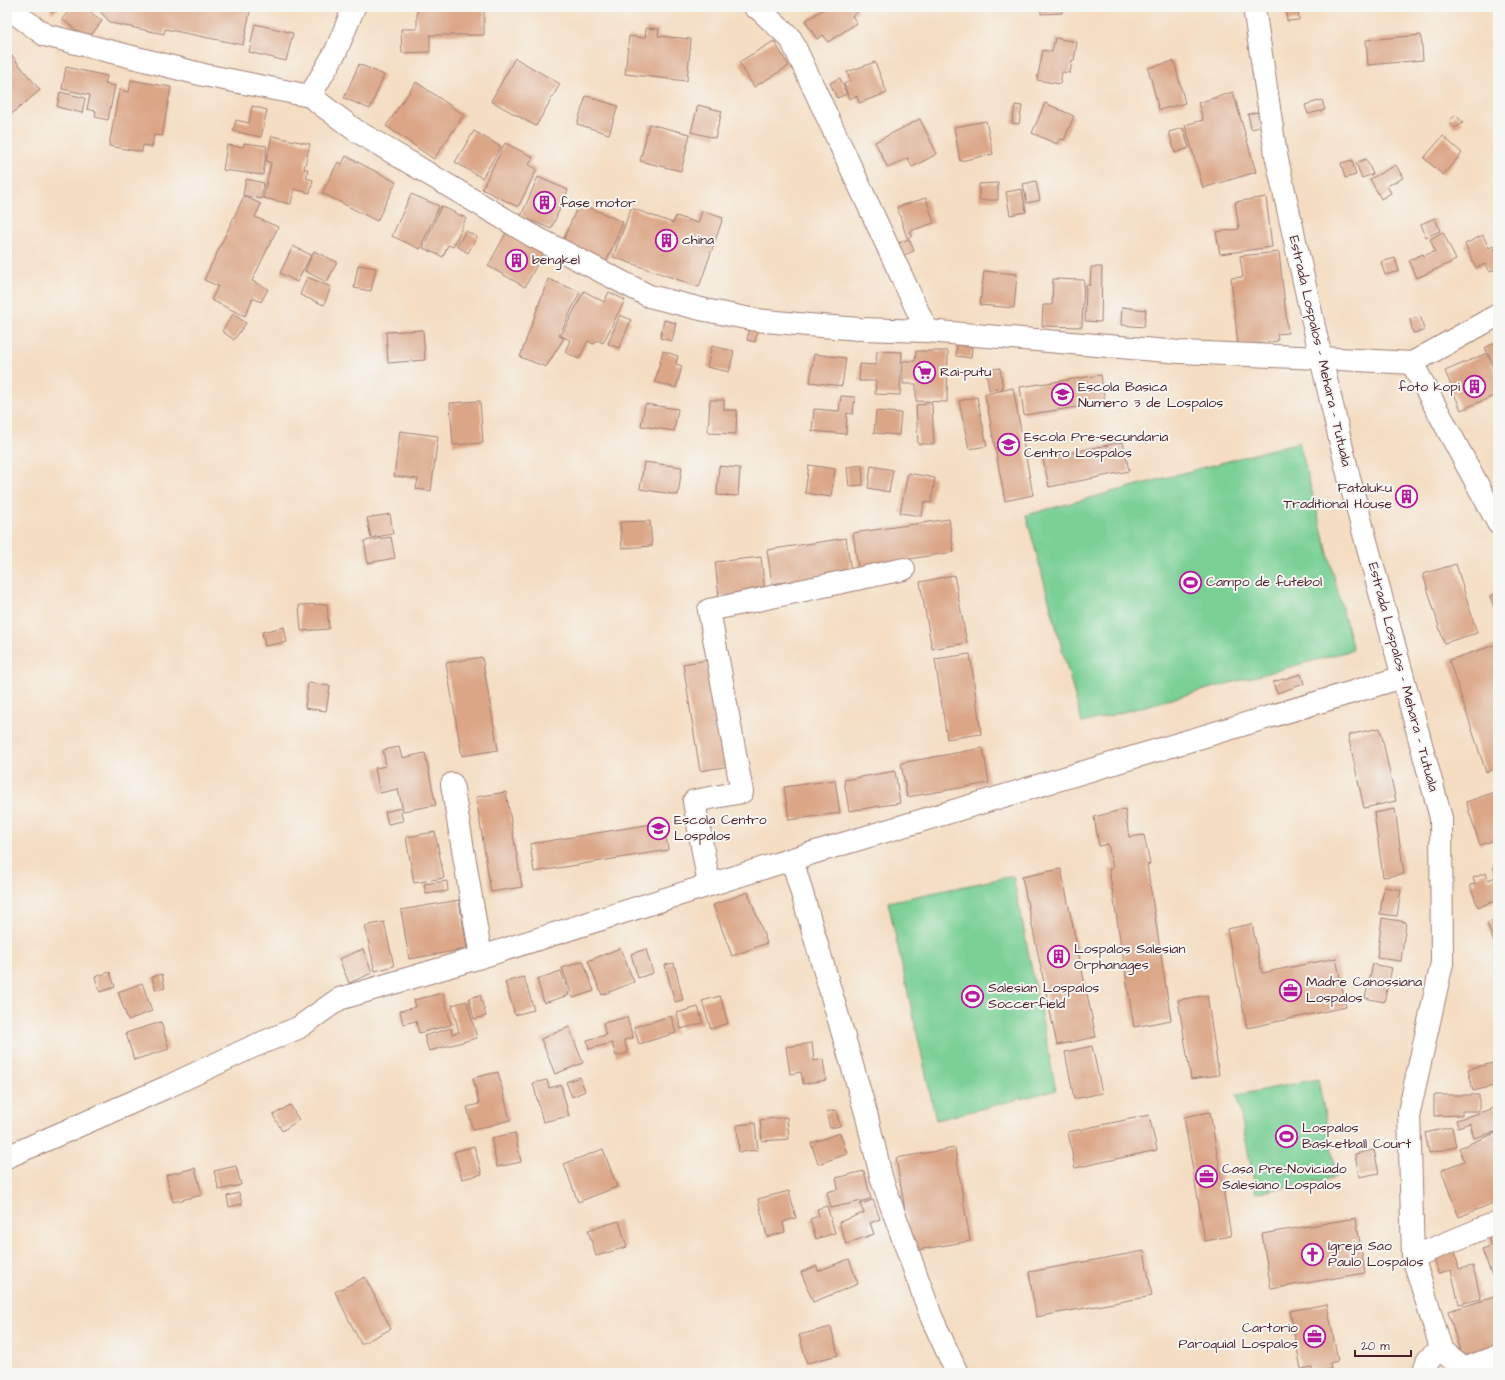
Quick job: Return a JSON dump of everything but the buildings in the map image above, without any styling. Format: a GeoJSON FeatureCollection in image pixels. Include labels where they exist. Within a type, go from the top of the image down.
{"type":"FeatureCollection","features":[{"type":"Feature","properties":{"kind":"street"},"geometry":{"type":"LineString","coordinates":[[9,7],[12,11],[45,35],[204,75],[310,96],[355,130],[533,236],[649,296],[705,310],[756,320],[860,329],[927,331],[1180,352],[1412,363],[1498,315]]}},
{"type":"Feature","properties":{"kind":"street"},"geometry":{"type":"LineString","coordinates":[[310,96],[336,51],[354,7]]}},
{"type":"Feature","properties":{"kind":"street"},"geometry":{"type":"LineString","coordinates":[[756,7],[791,39],[927,331]]}},
{"type":"Feature","properties":{"kind":"street","name":"Estrada Lospalos - Mehara - Tutuala"},"geometry":{"type":"LineString","coordinates":[[1254,7],[1276,155],[1321,358],[1349,478],[1441,818],[1442,963],[1409,1112],[1413,1258],[1442,1350]]}},
{"type":"Feature","properties":{"kind":"street"},"geometry":{"type":"LineString","coordinates":[[1412,363],[1498,523]]}},
{"type":"Feature","properties":{"kind":"street"},"geometry":{"type":"LineString","coordinates":[[709,885],[694,801],[742,792],[710,610],[904,569]]}},
{"type":"Feature","properties":{"kind":"street"},"geometry":{"type":"LineString","coordinates":[[7,1157],[173,1084],[252,1047],[298,1028],[339,999],[481,957],[792,859],[1403,677]]}},
{"type":"Feature","properties":{"kind":"street"},"geometry":{"type":"LineString","coordinates":[[452,784],[481,957]]}},
{"type":"Feature","properties":{"kind":"street"},"geometry":{"type":"LineString","coordinates":[[792,859],[864,1105],[882,1180],[931,1316],[957,1373]]}},
{"type":"Feature","properties":{"kind":"street"},"geometry":{"type":"LineString","coordinates":[[1413,1258],[1498,1222]]}},
{"type":"Feature","properties":{"kind":"street"},"geometry":{"type":"LineString","coordinates":[[1423,1373],[1426,1362],[1433,1354],[1442,1350],[1471,1372],[1498,1368]]}},
{"type":"Feature","properties":{"kind":"street"},"geometry":{"type":"LineString","coordinates":[[1471,1372],[1498,1356]]}},
{"type":"Feature","properties":{"kind":"green space","name":"Campo de futebol"},"geometry":{"type":"Polygon","coordinates":[[[1299,442],[1353,650],[1082,723],[1026,515],[1299,442]]]}},
{"type":"Feature","properties":{"kind":"green space","name":"Salesian Lospalos Soccerfield"},"geometry":{"type":"Polygon","coordinates":[[[1013,876],[1056,1090],[936,1120],[888,902],[1013,876]]]}},
{"type":"Feature","properties":{"kind":"green space","name":"Lospalos Basketball Court"},"geometry":{"type":"Polygon","coordinates":[[[1318,1079],[1337,1177],[1256,1193],[1237,1095],[1318,1079]]]}},
{"type":"Feature","properties":{"kind":"place","name":"fase motor"},"geometry":{"type":"Point","coordinates":[545,203]}},
{"type":"Feature","properties":{"kind":"place","name":"china"},"geometry":{"type":"Point","coordinates":[667,240]}},
{"type":"Feature","properties":{"kind":"place","name":"bengkel"},"geometry":{"type":"Point","coordinates":[516,260]}},
{"type":"Feature","properties":{"kind":"place","name":"Rai-putu"},"geometry":{"type":"Point","coordinates":[925,372]}},
{"type":"Feature","properties":{"kind":"place","name":"foto kopi"},"geometry":{"type":"Point","coordinates":[1475,387]}},
{"type":"Feature","properties":{"kind":"place","name":"Escola Basica Numero 3 de Lospalos"},"geometry":{"type":"Point","coordinates":[1063,395]}},
{"type":"Feature","properties":{"kind":"place","name":"Escola Pre-secundaria Centro Lospalos"},"geometry":{"type":"Point","coordinates":[1009,445]}},
{"type":"Feature","properties":{"kind":"place","name":"Fataluku Traditional House"},"geometry":{"type":"Point","coordinates":[1407,496]}},
{"type":"Feature","properties":{"kind":"place","name":"Campo de futebol"},"geometry":{"type":"Point","coordinates":[1190,582]}},
{"type":"Feature","properties":{"kind":"place","name":"Escola Centro Lospalos"},"geometry":{"type":"Point","coordinates":[659,828]}},
{"type":"Feature","properties":{"kind":"place","name":"Lospalos Salesian Orphanages"},"geometry":{"type":"Point","coordinates":[1059,957]}},
{"type":"Feature","properties":{"kind":"place","name":"Madre Canossiana Lospalos"},"geometry":{"type":"Point","coordinates":[1291,990]}},
{"type":"Feature","properties":{"kind":"place","name":"Salesian Lospalos Soccerfield"},"geometry":{"type":"Point","coordinates":[973,996]}},
{"type":"Feature","properties":{"kind":"place","name":"Lospalos Basketball Court"},"geometry":{"type":"Point","coordinates":[1287,1136]}},
{"type":"Feature","properties":{"kind":"place","name":"Casa Pre-Noviciado Salesiano Lospalos"},"geometry":{"type":"Point","coordinates":[1207,1177]}},
{"type":"Feature","properties":{"kind":"place","name":"Igreja Sao Paulo Lospalos"},"geometry":{"type":"Point","coordinates":[1313,1254]}},
{"type":"Feature","properties":{"kind":"place","name":"Cartorio Paroquial Lospalos"},"geometry":{"type":"Point","coordinates":[1314,1336]}}]}
